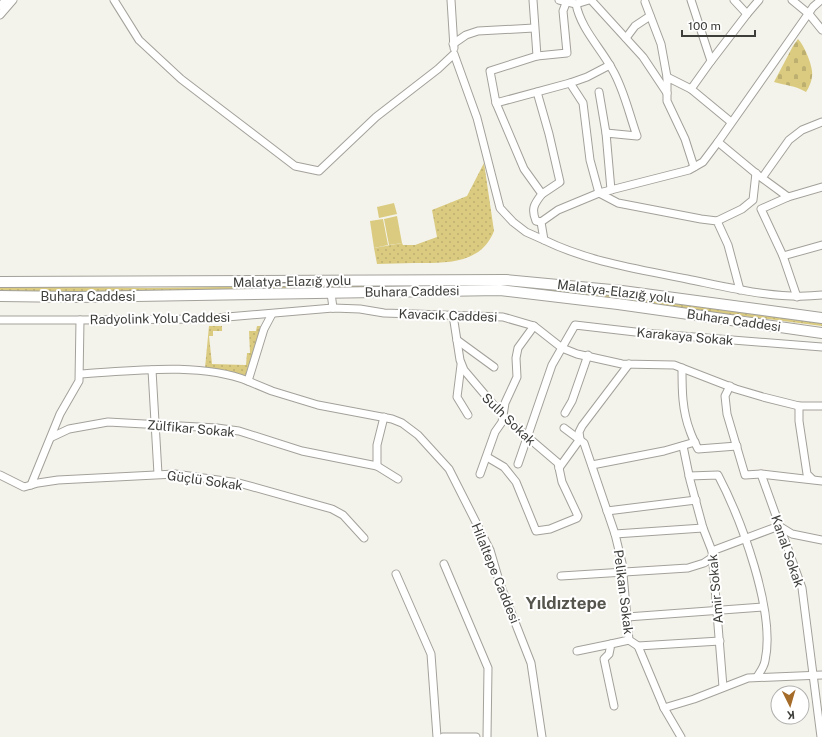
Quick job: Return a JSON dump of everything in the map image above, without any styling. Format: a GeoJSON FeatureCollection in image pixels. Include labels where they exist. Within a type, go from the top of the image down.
{"type":"FeatureCollection","features":[{"type":"Feature","properties":{"kind":"highway","name":"Malatya-Elazığ yolu"},"geometry":{"type":"LineString","coordinates":[[0,282],[506,280],[622,291],[822,318]]}},
{"type":"Feature","properties":{"kind":"highway","name":"Buhara Caddesi"},"geometry":{"type":"LineString","coordinates":[[0,296],[84,297],[500,290],[618,304],[822,333]]}},
{"type":"Feature","properties":{"kind":"street"},"geometry":{"type":"LineString","coordinates":[[0,6],[6,0]]}},
{"type":"Feature","properties":{"kind":"street"},"geometry":{"type":"LineString","coordinates":[[0,15],[14,0]]}},
{"type":"Feature","properties":{"kind":"street"},"geometry":{"type":"LineString","coordinates":[[114,0],[140,40],[181,79],[295,166],[319,171],[376,117],[438,69],[454,54]]}},
{"type":"Feature","properties":{"kind":"street"},"geometry":{"type":"LineString","coordinates":[[451,0],[454,54],[477,118],[500,208],[513,222],[526,232],[582,256],[740,290],[797,297],[822,295]]}},
{"type":"Feature","properties":{"kind":"street"},"geometry":{"type":"LineString","coordinates":[[534,0],[534,28],[537,56]]}},
{"type":"Feature","properties":{"kind":"street"},"geometry":{"type":"LineString","coordinates":[[542,194],[524,169],[496,103],[490,71],[537,56],[567,53],[563,1],[576,4],[590,0],[643,57],[667,93]]}},
{"type":"Feature","properties":{"kind":"street"},"geometry":{"type":"LineString","coordinates":[[691,0],[711,61]]}},
{"type":"Feature","properties":{"kind":"street"},"geometry":{"type":"LineString","coordinates":[[734,0],[747,14]]}},
{"type":"Feature","properties":{"kind":"street"},"geometry":{"type":"LineString","coordinates":[[691,89],[759,0]]}},
{"type":"Feature","properties":{"kind":"street"},"geometry":{"type":"LineString","coordinates":[[792,0],[809,14],[822,30]]}},
{"type":"Feature","properties":{"kind":"street"},"geometry":{"type":"LineString","coordinates":[[809,0],[813,7]]}},
{"type":"Feature","properties":{"kind":"street"},"geometry":{"type":"LineString","coordinates":[[541,222],[558,210],[599,193],[660,178],[694,167],[703,162],[813,7],[821,0]]}},
{"type":"Feature","properties":{"kind":"street"},"geometry":{"type":"LineString","coordinates":[[646,1],[661,44],[671,112],[685,139],[694,167]]}},
{"type":"Feature","properties":{"kind":"street"},"geometry":{"type":"LineString","coordinates":[[576,4],[577,12],[610,65],[620,85],[637,136],[606,133]]}},
{"type":"Feature","properties":{"kind":"street"},"geometry":{"type":"LineString","coordinates":[[626,38],[635,26],[650,16]]}},
{"type":"Feature","properties":{"kind":"street"},"geometry":{"type":"LineString","coordinates":[[453,44],[466,35],[478,31],[534,28]]}},
{"type":"Feature","properties":{"kind":"street"},"geometry":{"type":"LineString","coordinates":[[496,103],[570,83],[587,77],[610,65]]}},
{"type":"Feature","properties":{"kind":"street"},"geometry":{"type":"LineString","coordinates":[[667,77],[691,89],[731,122]]}},
{"type":"Feature","properties":{"kind":"street"},"geometry":{"type":"LineString","coordinates":[[570,83],[583,103],[590,160],[599,193],[618,204],[717,221],[742,209],[753,200],[756,173]]}},
{"type":"Feature","properties":{"kind":"street"},"geometry":{"type":"LineString","coordinates":[[537,92],[550,134],[560,182],[542,194],[534,204],[532,213],[536,221],[541,222]]}},
{"type":"Feature","properties":{"kind":"street"},"geometry":{"type":"LineString","coordinates":[[599,92],[606,133],[611,190]]}},
{"type":"Feature","properties":{"kind":"street"},"geometry":{"type":"LineString","coordinates":[[762,178],[789,140],[802,130],[822,122]]}},
{"type":"Feature","properties":{"kind":"street"},"geometry":{"type":"LineString","coordinates":[[718,142],[788,197]]}},
{"type":"Feature","properties":{"kind":"street"},"geometry":{"type":"LineString","coordinates":[[761,209],[788,197],[822,186]]}},
{"type":"Feature","properties":{"kind":"street"},"geometry":{"type":"LineString","coordinates":[[753,200],[761,209],[783,256],[797,297]]}},
{"type":"Feature","properties":{"kind":"street"},"geometry":{"type":"LineString","coordinates":[[717,221],[728,245],[740,290]]}},
{"type":"Feature","properties":{"kind":"street"},"geometry":{"type":"LineString","coordinates":[[541,222],[544,240]]}},
{"type":"Feature","properties":{"kind":"street"},"geometry":{"type":"LineString","coordinates":[[783,256],[822,245]]}},
{"type":"Feature","properties":{"kind":"street"},"geometry":{"type":"LineString","coordinates":[[331,293],[333,308]]}},
{"type":"Feature","properties":{"kind":"street","name":"Kavacık Caddesi"},"geometry":{"type":"LineString","coordinates":[[272,314],[333,308],[360,309],[384,313],[503,317],[534,326],[562,348],[578,354],[588,355],[611,362],[629,364],[666,364],[682,368],[749,393],[799,406],[822,406]]}},
{"type":"Feature","properties":{"kind":"street"},"geometry":{"type":"LineString","coordinates":[[248,381],[264,329],[272,314]]}},
{"type":"Feature","properties":{"kind":"street","name":"Radyolink Yolu Caddesi"},"geometry":{"type":"LineString","coordinates":[[31,485],[52,437],[60,414],[79,381],[80,374],[78,348],[80,320],[204,319],[272,314]]}},
{"type":"Feature","properties":{"kind":"street","name":"Sulh Sokak"},"geometry":{"type":"LineString","coordinates":[[453,315],[461,365],[502,416],[558,463],[562,482],[578,516],[575,520],[536,532],[516,482],[504,466],[487,458]]}},
{"type":"Feature","properties":{"kind":"street"},"geometry":{"type":"LineString","coordinates":[[0,320],[80,320]]}},
{"type":"Feature","properties":{"kind":"street","name":"Karakaya Sokak"},"geometry":{"type":"LineString","coordinates":[[562,348],[575,325],[644,333],[822,347]]}},
{"type":"Feature","properties":{"kind":"street"},"geometry":{"type":"LineString","coordinates":[[480,474],[487,458],[495,432],[502,422],[505,403],[517,377],[516,358],[518,348],[534,326]]}},
{"type":"Feature","properties":{"kind":"street"},"geometry":{"type":"LineString","coordinates":[[457,340],[494,367]]}},
{"type":"Feature","properties":{"kind":"street"},"geometry":{"type":"LineString","coordinates":[[518,464],[552,366],[562,348]]}},
{"type":"Feature","properties":{"kind":"street"},"geometry":{"type":"LineString","coordinates":[[565,413],[572,401],[588,355]]}},
{"type":"Feature","properties":{"kind":"street"},"geometry":{"type":"LineString","coordinates":[[559,468],[580,439],[579,432],[582,426],[629,364]]}},
{"type":"Feature","properties":{"kind":"street"},"geometry":{"type":"LineString","coordinates":[[461,365],[457,397],[468,415]]}},
{"type":"Feature","properties":{"kind":"street"},"geometry":{"type":"LineString","coordinates":[[682,368],[682,395],[684,410],[690,431],[698,449],[737,446]]}},
{"type":"Feature","properties":{"kind":"street"},"geometry":{"type":"LineString","coordinates":[[152,370],[158,474]]}},
{"type":"Feature","properties":{"kind":"street","name":"Hilaltepe Caddesi"},"geometry":{"type":"LineString","coordinates":[[80,374],[152,370],[215,372],[248,381],[272,391],[318,405],[384,417],[402,423],[418,435],[446,465],[490,550],[500,584],[529,655],[534,673],[542,737]]}},
{"type":"Feature","properties":{"kind":"street"},"geometry":{"type":"LineString","coordinates":[[730,386],[725,396],[727,414],[745,474],[761,474],[822,481]]}},
{"type":"Feature","properties":{"kind":"street"},"geometry":{"type":"LineString","coordinates":[[799,406],[799,422],[807,474],[812,479]]}},
{"type":"Feature","properties":{"kind":"street"},"geometry":{"type":"LineString","coordinates":[[377,466],[377,445],[384,417]]}},
{"type":"Feature","properties":{"kind":"street","name":"Zülfikar Sokak"},"geometry":{"type":"LineString","coordinates":[[52,437],[69,429],[108,422],[230,430],[302,450],[377,466],[398,479]]}},
{"type":"Feature","properties":{"kind":"street"},"geometry":{"type":"LineString","coordinates":[[564,428],[580,439]]}},
{"type":"Feature","properties":{"kind":"street","name":"Pelikan Sokak"},"geometry":{"type":"LineString","coordinates":[[580,439],[584,444],[592,465],[621,553],[629,640],[638,646],[664,708],[681,737]]}},
{"type":"Feature","properties":{"kind":"street"},"geometry":{"type":"LineString","coordinates":[[592,465],[684,446],[695,442]]}},
{"type":"Feature","properties":{"kind":"street","name":"Amir Sokak"},"geometry":{"type":"LineString","coordinates":[[684,446],[689,476],[703,528],[712,554],[723,687]]}},
{"type":"Feature","properties":{"kind":"street","name":"Güçlü Sokak"},"geometry":{"type":"LineString","coordinates":[[31,485],[58,480],[158,474],[175,474],[239,483],[328,507],[343,515],[364,538]]}},
{"type":"Feature","properties":{"kind":"street","name":"Kanal Sokak"},"geometry":{"type":"LineString","coordinates":[[761,474],[802,588],[821,737]]}},
{"type":"Feature","properties":{"kind":"street"},"geometry":{"type":"LineString","coordinates":[[0,475],[24,487],[31,485]]}},
{"type":"Feature","properties":{"kind":"street"},"geometry":{"type":"LineString","coordinates":[[689,476],[718,475],[730,499],[746,538],[753,561],[763,607],[767,647],[765,661],[757,677]]}},
{"type":"Feature","properties":{"kind":"street"},"geometry":{"type":"LineString","coordinates":[[607,511],[696,500]]}},
{"type":"Feature","properties":{"kind":"street"},"geometry":{"type":"LineString","coordinates":[[561,576],[688,568],[704,563],[712,554],[746,538],[779,526],[792,534],[822,540]]}},
{"type":"Feature","properties":{"kind":"street"},"geometry":{"type":"LineString","coordinates":[[615,534],[703,528]]}},
{"type":"Feature","properties":{"kind":"street"},"geometry":{"type":"LineString","coordinates":[[444,564],[488,668],[488,737]]}},
{"type":"Feature","properties":{"kind":"street"},"geometry":{"type":"LineString","coordinates":[[396,574],[431,654],[437,737]]}},
{"type":"Feature","properties":{"kind":"street"},"geometry":{"type":"LineString","coordinates":[[627,617],[716,609],[763,607]]}},
{"type":"Feature","properties":{"kind":"street"},"geometry":{"type":"LineString","coordinates":[[577,650],[629,640]]}},
{"type":"Feature","properties":{"kind":"street"},"geometry":{"type":"LineString","coordinates":[[638,646],[720,641]]}},
{"type":"Feature","properties":{"kind":"street"},"geometry":{"type":"LineString","coordinates":[[611,644],[611,650],[604,660],[614,706]]}},
{"type":"Feature","properties":{"kind":"street"},"geometry":{"type":"LineString","coordinates":[[664,708],[694,699],[748,678],[822,675]]}},
{"type":"Feature","properties":{"kind":"street"},"geometry":{"type":"LineString","coordinates":[[443,737],[476,737]]}},
{"type":"Feature","properties":{"kind":"green space"},"geometry":{"type":"Polygon","coordinates":[[[798,39],[803,45],[807,54],[812,71],[811,82],[806,92],[774,82],[798,39]]]}},
{"type":"Feature","properties":{"kind":"green space"},"geometry":{"type":"Polygon","coordinates":[[[484,163],[494,231],[488,242],[480,250],[471,256],[449,262],[377,264],[374,248],[402,243],[403,245],[415,245],[437,237],[432,210],[467,196],[484,163]]]}},
{"type":"Feature","properties":{"kind":"green space"},"geometry":{"type":"Polygon","coordinates":[[[394,203],[397,214],[379,218],[377,207],[394,203]]]}},
{"type":"Feature","properties":{"kind":"green space"},"geometry":{"type":"Polygon","coordinates":[[[397,216],[402,243],[389,245],[384,219],[397,216]]]}},
{"type":"Feature","properties":{"kind":"green space"},"geometry":{"type":"Polygon","coordinates":[[[383,219],[388,245],[374,248],[370,221],[383,219]]]}},
{"type":"Feature","properties":{"kind":"green space"},"geometry":{"type":"Polygon","coordinates":[[[487,283],[559,288],[822,323],[822,326],[523,288],[0,292],[0,286],[149,288],[487,283]]]}},
{"type":"Feature","properties":{"kind":"green space"},"geometry":{"type":"Polygon","coordinates":[[[209,326],[222,326],[222,331],[213,331],[213,336],[209,336],[212,364],[246,365],[247,353],[250,353],[249,331],[256,331],[257,326],[261,326],[245,377],[224,370],[205,368],[209,326]]]}},
{"type":"Feature","properties":{"kind":"district","name":"Yıldıztepe"},"geometry":{"type":"Point","coordinates":[566,603]}}]}
